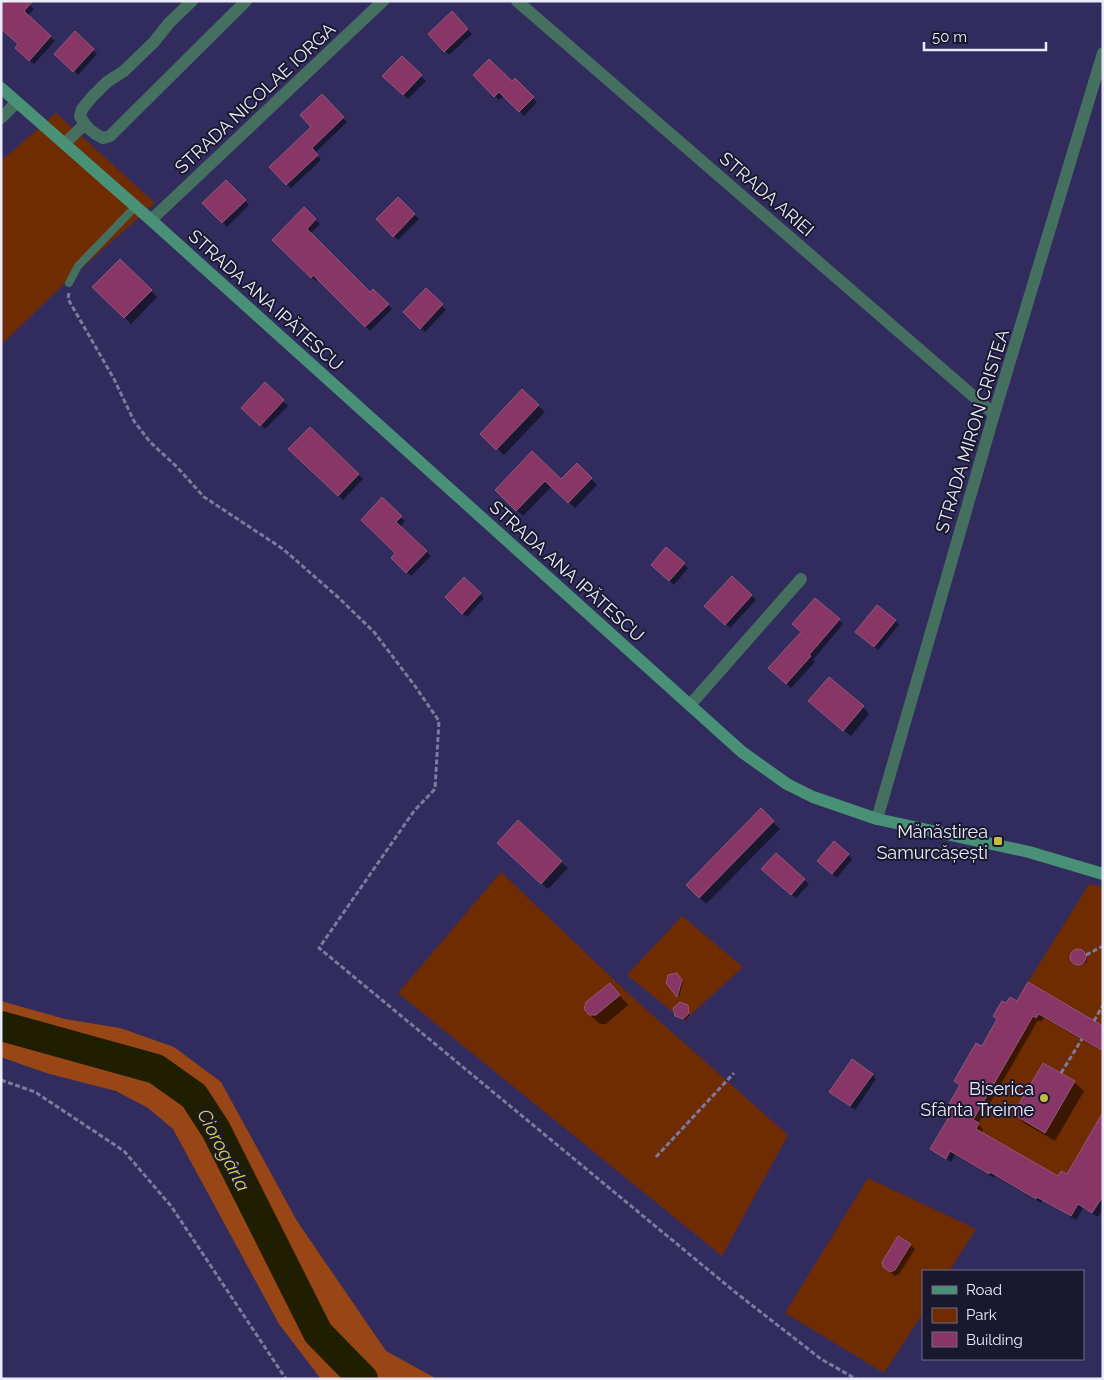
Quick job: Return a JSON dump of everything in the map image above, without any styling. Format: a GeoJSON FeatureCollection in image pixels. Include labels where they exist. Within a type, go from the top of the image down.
{"type":"FeatureCollection","features":[{"type":"Feature","properties":{"kind":"main road","name":"STRADA ANA IPĂTESCU"},"geometry":{"type":"LineString","coordinates":[[1,88],[152,220],[742,752],[787,784],[813,797],[877,819],[1028,852],[1103,874]]}},
{"type":"Feature","properties":{"kind":"street"},"geometry":{"type":"LineString","coordinates":[[192,1],[168,23],[154,42],[124,71],[107,82],[82,109],[80,116],[84,125],[93,133],[103,138],[110,136],[237,4]]}},
{"type":"Feature","properties":{"kind":"street","name":"STRADA NICOLAE IORGA"},"geometry":{"type":"LineString","coordinates":[[152,220],[383,1]]}},
{"type":"Feature","properties":{"kind":"street","name":"STRADA ARIEI"},"geometry":{"type":"LineString","coordinates":[[517,1],[994,414]]}},
{"type":"Feature","properties":{"kind":"street","name":"STRADA MIRON CRISTEA"},"geometry":{"type":"LineString","coordinates":[[877,819],[994,414],[1103,53]]}},
{"type":"Feature","properties":{"kind":"street"},"geometry":{"type":"LineString","coordinates":[[1,118],[18,102]]}},
{"type":"Feature","properties":{"kind":"street"},"geometry":{"type":"LineString","coordinates":[[68,145],[84,125]]}},
{"type":"Feature","properties":{"kind":"street"},"geometry":{"type":"LineString","coordinates":[[690,705],[801,580]]}},
{"type":"Feature","properties":{"kind":"lane"},"geometry":{"type":"LineString","coordinates":[[69,283],[78,266],[136,206]]}},
{"type":"Feature","properties":{"kind":"path"},"geometry":{"type":"LineString","coordinates":[[69,283],[68,299],[114,379],[134,421],[150,442],[177,467],[204,497],[283,549],[339,598],[374,632],[415,686],[439,722],[435,789],[414,811],[319,948],[735,1292],[821,1359],[856,1379]]}},
{"type":"Feature","properties":{"kind":"path"},"geometry":{"type":"LineString","coordinates":[[1086,955],[1103,946]]}},
{"type":"Feature","properties":{"kind":"path"},"geometry":{"type":"LineString","coordinates":[[1094,1021],[1103,1005]]}},
{"type":"Feature","properties":{"kind":"path"},"geometry":{"type":"LineString","coordinates":[[1061,1073],[1082,1039]]}},
{"type":"Feature","properties":{"kind":"path"},"geometry":{"type":"LineString","coordinates":[[656,1157],[734,1073]]}},
{"type":"Feature","properties":{"kind":"path"},"geometry":{"type":"LineString","coordinates":[[1,1080],[35,1092],[124,1151],[171,1206],[286,1379]]}},
{"type":"Feature","properties":{"kind":"green space"},"geometry":{"type":"Polygon","coordinates":[[[56,113],[155,203],[65,283],[1,345],[1,161],[56,113]]]}},
{"type":"Feature","properties":{"kind":"green space"},"geometry":{"type":"Polygon","coordinates":[[[501,872],[631,996],[788,1135],[722,1256],[398,993],[501,872]]]}},
{"type":"Feature","properties":{"kind":"green space"},"geometry":{"type":"Polygon","coordinates":[[[1089,884],[1103,887],[1103,1026],[1028,982],[1089,884]]]}},
{"type":"Feature","properties":{"kind":"green space"},"geometry":{"type":"Polygon","coordinates":[[[682,916],[743,967],[684,1021],[627,975],[682,916]]]}},
{"type":"Feature","properties":{"kind":"green space"},"geometry":{"type":"Polygon","coordinates":[[[1039,1014],[1103,1051],[1103,1112],[1067,1174],[1061,1171],[1058,1176],[976,1129],[979,1123],[973,1120],[1033,1016],[1036,1018],[1039,1014]]]}},
{"type":"Feature","properties":{"kind":"green space"},"geometry":{"type":"Polygon","coordinates":[[[868,1178],[976,1229],[950,1270],[922,1270],[922,1315],[884,1373],[785,1313],[868,1178]]]}},
{"type":"Feature","properties":{"kind":"shaded area"},"geometry":{"type":"Polygon","coordinates":[[[1,1001],[65,1019],[120,1028],[174,1047],[221,1082],[297,1221],[386,1351],[437,1379],[321,1379],[279,1324],[173,1129],[148,1108],[116,1091],[46,1073],[1,1057],[1,1001]]]}},
{"type":"Feature","properties":{"kind":"building"},"geometry":{"type":"Polygon","coordinates":[[[6,1],[33,1],[24,11],[51,36],[29,61],[15,48],[18,44],[1,29],[1,6],[6,1]]]}},
{"type":"Feature","properties":{"kind":"building"},"geometry":{"type":"Polygon","coordinates":[[[452,11],[468,29],[444,52],[428,34],[452,11]]]}},
{"type":"Feature","properties":{"kind":"building"},"geometry":{"type":"Polygon","coordinates":[[[75,31],[94,49],[73,72],[54,54],[75,31]]]}},
{"type":"Feature","properties":{"kind":"building"},"geometry":{"type":"Polygon","coordinates":[[[402,56],[422,75],[403,95],[382,76],[402,56]]]}},
{"type":"Feature","properties":{"kind":"building"},"geometry":{"type":"Polygon","coordinates":[[[489,59],[512,81],[515,78],[534,97],[519,112],[499,92],[494,97],[473,75],[489,59]]]}},
{"type":"Feature","properties":{"kind":"building"},"geometry":{"type":"Polygon","coordinates":[[[322,94],[344,117],[312,148],[318,155],[286,185],[269,167],[311,127],[300,115],[322,94]]]}},
{"type":"Feature","properties":{"kind":"building"},"geometry":{"type":"Polygon","coordinates":[[[226,180],[246,200],[222,223],[202,203],[226,180]]]}},
{"type":"Feature","properties":{"kind":"building"},"geometry":{"type":"Polygon","coordinates":[[[398,197],[415,214],[393,237],[376,219],[398,197]]]}},
{"type":"Feature","properties":{"kind":"building"},"geometry":{"type":"Polygon","coordinates":[[[304,207],[316,219],[307,229],[370,292],[373,289],[389,304],[365,327],[313,275],[311,278],[272,240],[304,207]]]}},
{"type":"Feature","properties":{"kind":"building"},"geometry":{"type":"Polygon","coordinates":[[[120,259],[152,290],[124,318],[92,287],[120,259]]]}},
{"type":"Feature","properties":{"kind":"building"},"geometry":{"type":"Polygon","coordinates":[[[426,288],[443,304],[420,329],[403,312],[426,288]]]}},
{"type":"Feature","properties":{"kind":"building"},"geometry":{"type":"Polygon","coordinates":[[[265,382],[284,400],[260,426],[241,408],[265,382]]]}},
{"type":"Feature","properties":{"kind":"building"},"geometry":{"type":"Polygon","coordinates":[[[522,389],[539,405],[496,450],[480,434],[522,389]]]}},
{"type":"Feature","properties":{"kind":"building"},"geometry":{"type":"Polygon","coordinates":[[[310,427],[359,474],[338,496],[288,449],[310,427]]]}},
{"type":"Feature","properties":{"kind":"building"},"geometry":{"type":"Polygon","coordinates":[[[532,451],[561,479],[577,463],[592,478],[568,503],[545,481],[516,511],[495,490],[532,451]]]}},
{"type":"Feature","properties":{"kind":"building"},"geometry":{"type":"Polygon","coordinates":[[[382,497],[402,516],[396,522],[427,551],[406,573],[391,558],[395,553],[361,520],[382,497]]]}},
{"type":"Feature","properties":{"kind":"building"},"geometry":{"type":"Polygon","coordinates":[[[666,547],[685,563],[669,581],[651,565],[666,547]]]}},
{"type":"Feature","properties":{"kind":"building"},"geometry":{"type":"Polygon","coordinates":[[[732,576],[752,595],[725,625],[704,606],[732,576]]]}},
{"type":"Feature","properties":{"kind":"building"},"geometry":{"type":"Polygon","coordinates":[[[464,577],[481,593],[462,614],[445,597],[464,577]]]}},
{"type":"Feature","properties":{"kind":"building"},"geometry":{"type":"Polygon","coordinates":[[[815,598],[840,619],[786,684],[768,668],[801,632],[792,624],[815,598]]]}},
{"type":"Feature","properties":{"kind":"building"},"geometry":{"type":"Polygon","coordinates":[[[877,605],[896,620],[874,647],[855,632],[877,605]]]}},
{"type":"Feature","properties":{"kind":"building"},"geometry":{"type":"Polygon","coordinates":[[[829,677],[864,706],[843,731],[808,701],[829,677]]]}},
{"type":"Feature","properties":{"kind":"building"},"geometry":{"type":"Polygon","coordinates":[[[761,808],[774,821],[699,898],[686,885],[761,808]]]}},
{"type":"Feature","properties":{"kind":"building"},"geometry":{"type":"Polygon","coordinates":[[[518,820],[562,861],[541,884],[497,843],[518,820]]]}},
{"type":"Feature","properties":{"kind":"building"},"geometry":{"type":"Polygon","coordinates":[[[834,841],[849,854],[832,874],[817,861],[834,841]]]}},
{"type":"Feature","properties":{"kind":"building"},"geometry":{"type":"Polygon","coordinates":[[[776,853],[805,879],[791,895],[761,869],[776,853]]]}},
{"type":"Feature","properties":{"kind":"building"},"geometry":{"type":"Polygon","coordinates":[[[1078,949],[1084,951],[1086,957],[1084,963],[1078,965],[1072,963],[1070,957],[1072,951],[1078,949]]]}},
{"type":"Feature","properties":{"kind":"building"},"geometry":{"type":"Polygon","coordinates":[[[677,973],[682,980],[677,997],[666,983],[668,975],[677,973]]]}},
{"type":"Feature","properties":{"kind":"building"},"geometry":{"type":"Polygon","coordinates":[[[1028,982],[1103,1026],[1103,1051],[1039,1014],[1036,1018],[1033,1016],[973,1120],[979,1123],[976,1129],[1058,1176],[1061,1171],[1067,1174],[1103,1112],[1103,1196],[1092,1213],[1078,1204],[1071,1216],[1037,1197],[1036,1199],[990,1172],[989,1174],[950,1151],[946,1159],[930,1149],[949,1117],[943,1114],[960,1085],[954,1081],[976,1043],[982,1046],[997,1019],[993,1016],[1002,1001],[1006,1003],[1010,997],[1017,1001],[1028,982]]]}},
{"type":"Feature","properties":{"kind":"building"},"geometry":{"type":"Polygon","coordinates":[[[610,983],[620,995],[596,1015],[589,1015],[584,1009],[586,1002],[610,983]]]}},
{"type":"Feature","properties":{"kind":"building"},"geometry":{"type":"Polygon","coordinates":[[[680,1002],[688,1005],[689,1013],[683,1019],[675,1016],[673,1008],[680,1002]]]}},
{"type":"Feature","properties":{"kind":"building"},"geometry":{"type":"Polygon","coordinates":[[[852,1059],[873,1074],[850,1106],[829,1092],[852,1059]]]}},
{"type":"Feature","properties":{"kind":"building","name":"Biserica Sfânta Treime"},"geometry":{"type":"Polygon","coordinates":[[[1043,1063],[1075,1081],[1045,1133],[1013,1114],[1043,1063]]]}},
{"type":"Feature","properties":{"kind":"building"},"geometry":{"type":"Polygon","coordinates":[[[898,1236],[911,1244],[895,1270],[890,1272],[883,1267],[882,1262],[898,1236]]]}},
{"type":"Feature","properties":{"kind":"waterway","name":"Ciorogârla"},"geometry":{"type":"LineString","coordinates":[[1,1026],[156,1069],[194,1096],[216,1130],[318,1333],[363,1379]]}},
{"type":"Feature","properties":{"kind":"place","name":"Mănăstirea Samurcășești"},"geometry":{"type":"Point","coordinates":[998,841]}},
{"type":"Feature","properties":{"kind":"place","name":"Biserica Sfânta Treime"},"geometry":{"type":"Point","coordinates":[1044,1098]}}]}
